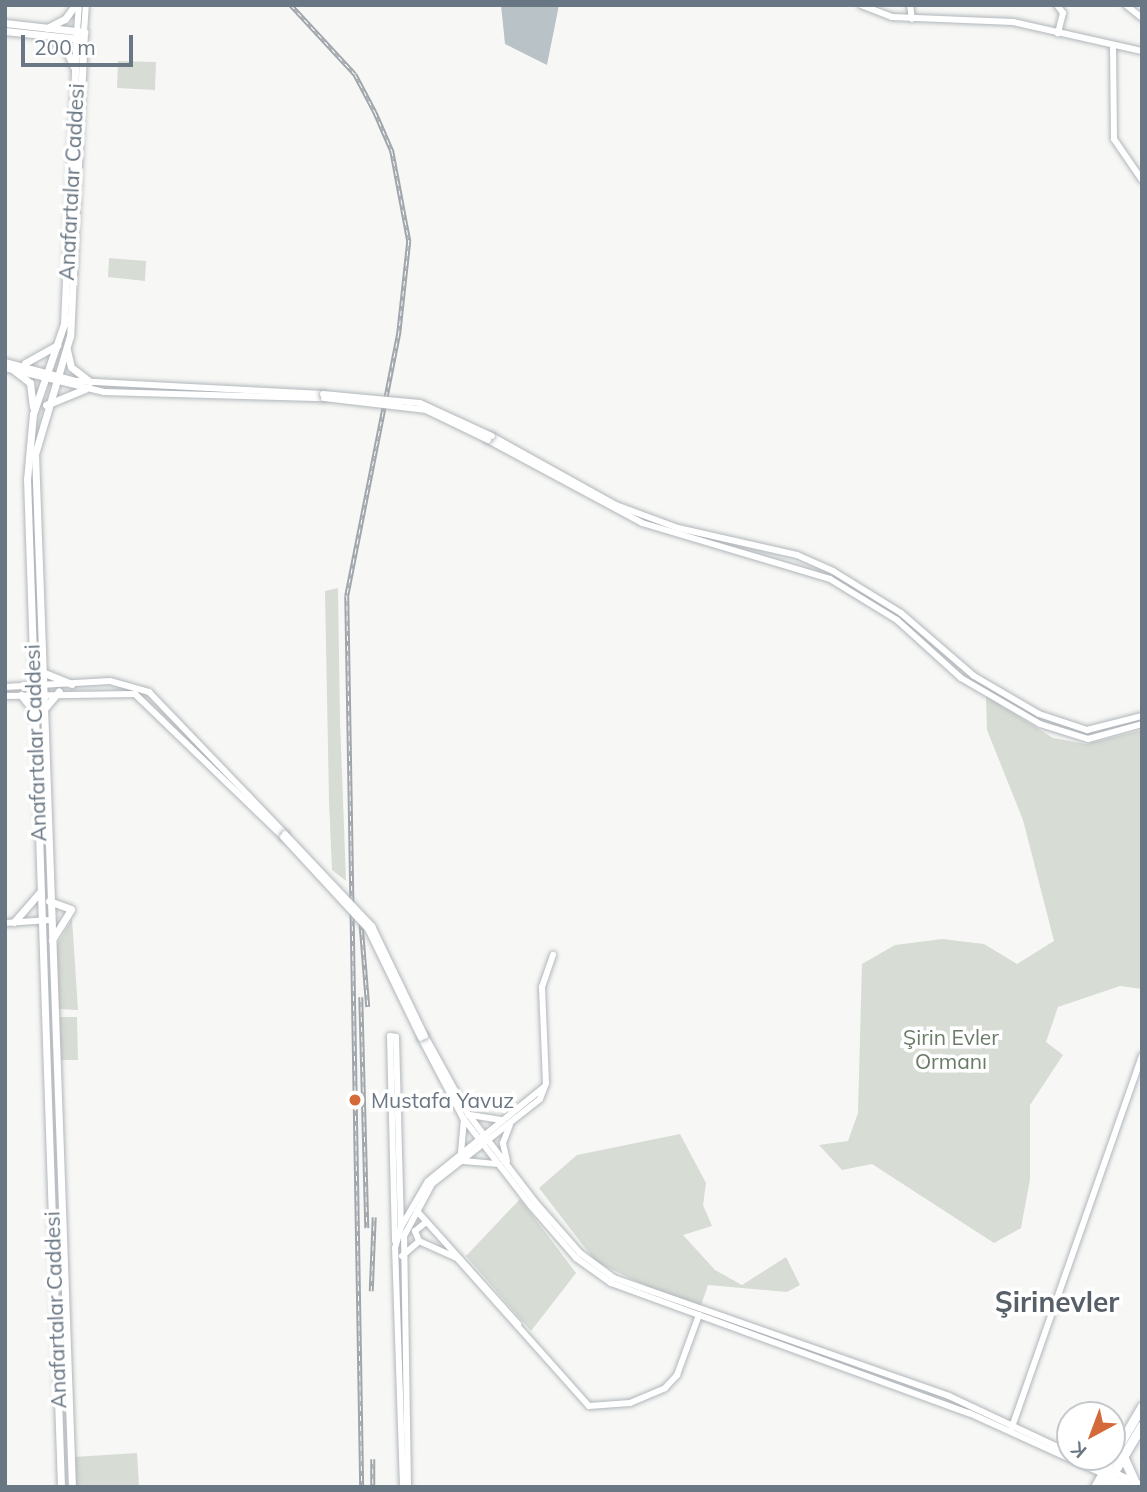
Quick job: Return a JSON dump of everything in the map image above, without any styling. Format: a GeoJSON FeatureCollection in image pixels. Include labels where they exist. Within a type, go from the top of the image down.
{"type":"FeatureCollection","features":[{"type":"Feature","properties":{"kind":"highway"},"geometry":{"type":"LineString","coordinates":[[1126,1435],[1142,1406]]}},
{"type":"Feature","properties":{"kind":"highway"},"geometry":{"type":"LineString","coordinates":[[1126,1443],[1142,1425]]}},
{"type":"Feature","properties":{"kind":"highway"},"geometry":{"type":"LineString","coordinates":[[1102,1477],[1133,1484]]}},
{"type":"Feature","properties":{"kind":"main road"},"geometry":{"type":"LineString","coordinates":[[39,33],[65,19],[77,5]]}},
{"type":"Feature","properties":{"kind":"main road"},"geometry":{"type":"LineString","coordinates":[[5,23],[39,33],[65,47],[76,79]]}},
{"type":"Feature","properties":{"kind":"main road"},"geometry":{"type":"LineString","coordinates":[[5,31],[81,35]]}},
{"type":"Feature","properties":{"kind":"main road","name":"Anafartalar Caddesi"},"geometry":{"type":"LineString","coordinates":[[72,1487],[35,454],[60,342],[81,35]]}},
{"type":"Feature","properties":{"kind":"main road","name":"Anafartalar Caddesi"},"geometry":{"type":"LineString","coordinates":[[61,1487],[27,480],[33,414],[66,349],[81,35]]}},
{"type":"Feature","properties":{"kind":"main road"},"geometry":{"type":"LineString","coordinates":[[24,363],[60,342]]}},
{"type":"Feature","properties":{"kind":"main road"},"geometry":{"type":"LineString","coordinates":[[45,405],[62,393],[87,386],[71,367],[66,349]]}},
{"type":"Feature","properties":{"kind":"main road"},"geometry":{"type":"LineString","coordinates":[[7,366],[30,383],[33,414]]}},
{"type":"Feature","properties":{"kind":"main road"},"geometry":{"type":"LineString","coordinates":[[42,672],[72,684]]}},
{"type":"Feature","properties":{"kind":"main road"},"geometry":{"type":"LineString","coordinates":[[43,713],[59,691]]}},
{"type":"Feature","properties":{"kind":"main road"},"geometry":{"type":"LineString","coordinates":[[21,695],[34,711]]}},
{"type":"Feature","properties":{"kind":"main road"},"geometry":{"type":"LineString","coordinates":[[10,923],[39,892]]}},
{"type":"Feature","properties":{"kind":"main road"},"geometry":{"type":"LineString","coordinates":[[49,901],[71,909],[51,941]]}},
{"type":"Feature","properties":{"kind":"street","name":"Anafartalar Caddesi"},"geometry":{"type":"LineString","coordinates":[[77,5],[81,35]]}},
{"type":"Feature","properties":{"kind":"street","name":"Anafartalar Caddesi"},"geometry":{"type":"LineString","coordinates":[[81,35],[86,5]]}},
{"type":"Feature","properties":{"kind":"street"},"geometry":{"type":"LineString","coordinates":[[861,5],[912,19],[1013,22],[1142,51]]}},
{"type":"Feature","properties":{"kind":"street"},"geometry":{"type":"LineString","coordinates":[[910,5],[912,19]]}},
{"type":"Feature","properties":{"kind":"street"},"geometry":{"type":"LineString","coordinates":[[1057,5],[1063,13],[1058,33]]}},
{"type":"Feature","properties":{"kind":"street"},"geometry":{"type":"LineString","coordinates":[[1126,5],[1142,18]]}},
{"type":"Feature","properties":{"kind":"street"},"geometry":{"type":"LineString","coordinates":[[1113,46],[1114,139],[1142,180]]}},
{"type":"Feature","properties":{"kind":"street"},"geometry":{"type":"LineString","coordinates":[[7,366],[24,363],[51,376]]}},
{"type":"Feature","properties":{"kind":"street"},"geometry":{"type":"LineString","coordinates":[[7,366],[87,386],[323,396],[426,410],[490,438],[616,505],[678,528],[797,555],[833,571],[901,613],[974,676],[1039,714],[1087,730],[1142,716]]}},
{"type":"Feature","properties":{"kind":"street"},"geometry":{"type":"LineString","coordinates":[[490,438],[642,523],[830,579],[897,620],[961,678],[1040,724],[1088,739],[1142,724]]}},
{"type":"Feature","properties":{"kind":"street"},"geometry":{"type":"LineString","coordinates":[[42,690],[110,681],[149,692],[284,835],[368,929],[466,1116],[501,1167],[562,1243],[594,1272],[697,1314],[810,1344],[1056,1447]]}},
{"type":"Feature","properties":{"kind":"street"},"geometry":{"type":"LineString","coordinates":[[5,687],[59,691],[117,690],[144,699],[284,835]]}},
{"type":"Feature","properties":{"kind":"street"},"geometry":{"type":"LineString","coordinates":[[5,696],[21,695],[33,690]]}},
{"type":"Feature","properties":{"kind":"street"},"geometry":{"type":"LineString","coordinates":[[10,923],[50,920]]}},
{"type":"Feature","properties":{"kind":"street"},"geometry":{"type":"LineString","coordinates":[[398,1248],[432,1184],[510,1121],[546,1083],[541,987],[553,955]]}},
{"type":"Feature","properties":{"kind":"street"},"geometry":{"type":"LineString","coordinates":[[405,1487],[398,1248],[390,1036],[396,1037],[401,1227],[398,1248],[401,1258],[405,1487]]}},
{"type":"Feature","properties":{"kind":"street"},"geometry":{"type":"LineString","coordinates":[[1012,1427],[1142,1055]]}},
{"type":"Feature","properties":{"kind":"street"},"geometry":{"type":"LineString","coordinates":[[466,1116],[485,1122],[510,1121]]}},
{"type":"Feature","properties":{"kind":"street"},"geometry":{"type":"LineString","coordinates":[[401,1227],[414,1202],[460,1159],[465,1141],[466,1116]]}},
{"type":"Feature","properties":{"kind":"street"},"geometry":{"type":"LineString","coordinates":[[510,1121],[503,1143],[511,1170]]}},
{"type":"Feature","properties":{"kind":"street"},"geometry":{"type":"LineString","coordinates":[[484,1140],[598,1267],[697,1314]]}},
{"type":"Feature","properties":{"kind":"street"},"geometry":{"type":"LineString","coordinates":[[460,1159],[482,1158],[501,1167]]}},
{"type":"Feature","properties":{"kind":"street"},"geometry":{"type":"LineString","coordinates":[[399,1196],[414,1202]]}},
{"type":"Feature","properties":{"kind":"street"},"geometry":{"type":"LineString","coordinates":[[417,1211],[425,1223],[484,1280],[520,1329]]}},
{"type":"Feature","properties":{"kind":"street"},"geometry":{"type":"LineString","coordinates":[[425,1223],[415,1231],[419,1241],[457,1258],[589,1406],[630,1403],[671,1382],[697,1314]]}},
{"type":"Feature","properties":{"kind":"street"},"geometry":{"type":"LineString","coordinates":[[401,1258],[419,1241]]}},
{"type":"Feature","properties":{"kind":"street"},"geometry":{"type":"LineString","coordinates":[[1012,1427],[1102,1477],[1133,1484]]}},
{"type":"Feature","properties":{"kind":"green space"},"geometry":{"type":"Polygon","coordinates":[[[118,61],[156,62],[155,90],[117,88],[118,61]]]}},
{"type":"Feature","properties":{"kind":"green space"},"geometry":{"type":"Polygon","coordinates":[[[109,258],[146,261],[145,281],[108,277],[109,258]]]}},
{"type":"Feature","properties":{"kind":"green space"},"geometry":{"type":"Polygon","coordinates":[[[338,588],[346,881],[332,870],[329,802],[325,591],[338,588]]]}},
{"type":"Feature","properties":{"kind":"green space","name":"Şirin Evler Ormanı"},"geometry":{"type":"Polygon","coordinates":[[[986,696],[1053,738],[1086,744],[1142,730],[1142,989],[1120,986],[1058,1007],[1046,1042],[1063,1055],[1030,1105],[1030,1179],[1021,1228],[994,1243],[872,1164],[842,1170],[819,1145],[848,1141],[858,1113],[862,964],[895,945],[942,939],[984,944],[1017,964],[1054,941],[1023,820],[987,730],[986,696]]]}},
{"type":"Feature","properties":{"kind":"green space"},"geometry":{"type":"Polygon","coordinates":[[[72,919],[78,1010],[58,1009],[54,951],[72,919]]]}},
{"type":"Feature","properties":{"kind":"green space"},"geometry":{"type":"Polygon","coordinates":[[[60,1017],[77,1017],[78,1060],[60,1060],[60,1017]]]}},
{"type":"Feature","properties":{"kind":"green space"},"geometry":{"type":"Polygon","coordinates":[[[680,1134],[706,1183],[703,1205],[712,1226],[683,1235],[715,1270],[742,1285],[786,1257],[800,1285],[787,1292],[708,1285],[699,1311],[596,1262],[539,1188],[577,1155],[680,1134]]]}},
{"type":"Feature","properties":{"kind":"green space"},"geometry":{"type":"Polygon","coordinates":[[[520,1199],[576,1273],[531,1331],[466,1256],[520,1199]]]}},
{"type":"Feature","properties":{"kind":"green space"},"geometry":{"type":"Polygon","coordinates":[[[137,1453],[139,1487],[75,1487],[74,1457],[137,1453]]]}},
{"type":"Feature","properties":{"kind":"shaded area"},"geometry":{"type":"Polygon","coordinates":[[[501,5],[559,5],[547,65],[505,44],[501,5]]]}},
{"type":"Feature","properties":{"kind":"railway"},"geometry":{"type":"LineString","coordinates":[[291,5],[355,74],[375,112],[392,151],[409,241],[399,333],[347,596],[362,1487]]}},
{"type":"Feature","properties":{"kind":"railway"},"geometry":{"type":"LineString","coordinates":[[361,920],[368,1007]]}},
{"type":"Feature","properties":{"kind":"railway"},"geometry":{"type":"LineString","coordinates":[[361,997],[367,1228]]}},
{"type":"Feature","properties":{"kind":"railway"},"geometry":{"type":"LineString","coordinates":[[371,1291],[374,1217]]}},
{"type":"Feature","properties":{"kind":"railway"},"geometry":{"type":"LineString","coordinates":[[373,1459],[373,1487]]}},
{"type":"Feature","properties":{"kind":"place","name":"Mustafa Yavuz"},"geometry":{"type":"Point","coordinates":[355,1100]}},
{"type":"Feature","properties":{"kind":"district","name":"Şirinevler"},"geometry":{"type":"Point","coordinates":[1057,1302]}}]}
